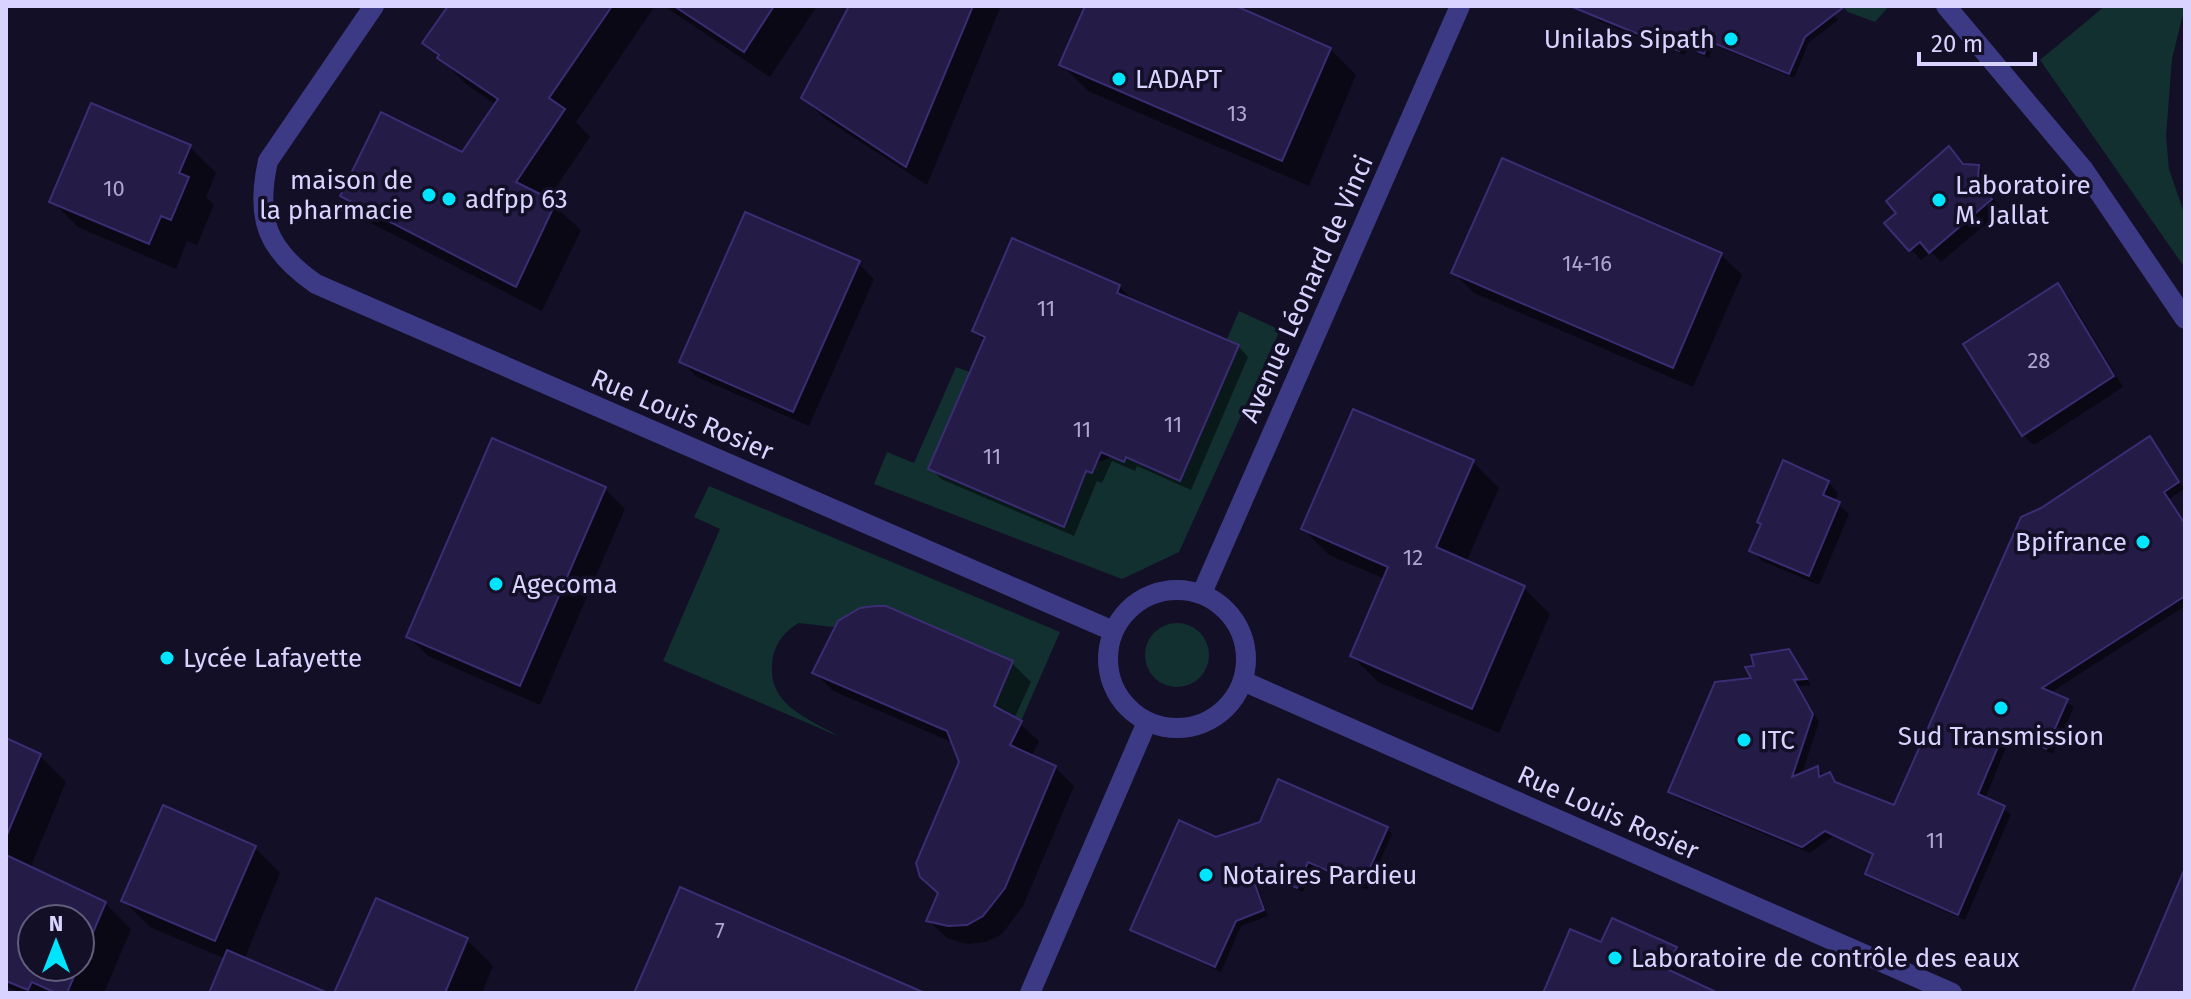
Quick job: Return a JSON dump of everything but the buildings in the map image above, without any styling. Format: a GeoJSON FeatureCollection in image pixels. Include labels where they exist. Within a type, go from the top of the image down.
{"type":"FeatureCollection","features":[{"type":"Feature","properties":{"kind":"street","name":"Rue Louis Rosier"},"geometry":{"type":"LineString","coordinates":[[374,6],[268,161],[261,191],[266,228],[277,251],[292,268],[316,284],[1113,631]]}},
{"type":"Feature","properties":{"kind":"street","name":"Avenue Léonard de Vinci"},"geometry":{"type":"LineString","coordinates":[[1202,593],[1460,6]]}},
{"type":"Feature","properties":{"kind":"street"},"geometry":{"type":"LineString","coordinates":[[1946,6],[2084,170],[2185,319]]}},
{"type":"Feature","properties":{"kind":"street"},"geometry":{"type":"LineString","coordinates":[[1176,589],[1202,593],[1224,608],[1240,629],[1247,655],[1243,681],[1232,702],[1214,717],[1181,727],[1147,722],[1125,706],[1111,683],[1107,657],[1113,631],[1128,609],[1150,594],[1176,589]]}},
{"type":"Feature","properties":{"kind":"street","name":"Rue Louis Rosier"},"geometry":{"type":"LineString","coordinates":[[1243,681],[1952,993]]}},
{"type":"Feature","properties":{"kind":"street"},"geometry":{"type":"LineString","coordinates":[[1030,993],[1147,722]]}},
{"type":"Feature","properties":{"kind":"green space"},"geometry":{"type":"Polygon","coordinates":[[[1842,6],[1889,6],[1875,22],[1848,12],[1842,6]]]}},
{"type":"Feature","properties":{"kind":"green space"},"geometry":{"type":"Polygon","coordinates":[[[2105,6],[2185,6],[2172,59],[2166,136],[2169,169],[2185,216],[2185,268],[2040,60],[2105,6]]]}},
{"type":"Feature","properties":{"kind":"green space"},"geometry":{"type":"Polygon","coordinates":[[[1239,311],[1280,330],[1179,552],[1122,579],[874,484],[887,452],[914,463],[956,367],[999,383],[1064,526],[1086,471],[1092,473],[1096,463],[1113,457],[1124,462],[1126,457],[1180,481],[1239,345],[1227,339],[1239,311]]]}},
{"type":"Feature","properties":{"kind":"green space"},"geometry":{"type":"Polygon","coordinates":[[[709,486],[1060,632],[1019,726],[1015,717],[994,706],[1013,661],[886,606],[860,608],[833,627],[799,623],[776,646],[772,673],[781,698],[801,715],[840,737],[663,661],[720,529],[694,517],[709,486]]]}},
{"type":"Feature","properties":{"kind":"green space"},"geometry":{"type":"Polygon","coordinates":[[[1177,623],[1189,625],[1200,632],[1207,643],[1207,667],[1200,678],[1189,685],[1177,687],[1165,685],[1154,678],[1147,667],[1145,655],[1147,643],[1154,632],[1165,625],[1177,623]]]}},
{"type":"Feature","properties":{"kind":"place","name":"Unilabs Sipath"},"geometry":{"type":"Point","coordinates":[1731,39]}},
{"type":"Feature","properties":{"kind":"place","name":"LADAPT"},"geometry":{"type":"Point","coordinates":[1119,79]}},
{"type":"Feature","properties":{"kind":"place","name":"maison de la pharmacie"},"geometry":{"type":"Point","coordinates":[429,195]}},
{"type":"Feature","properties":{"kind":"place","name":"adfpp 63"},"geometry":{"type":"Point","coordinates":[449,199]}},
{"type":"Feature","properties":{"kind":"place","name":"Laboratoire M. Jallat"},"geometry":{"type":"Point","coordinates":[1939,200]}},
{"type":"Feature","properties":{"kind":"place","name":"Bpifrance"},"geometry":{"type":"Point","coordinates":[2143,542]}},
{"type":"Feature","properties":{"kind":"place","name":"Agecoma"},"geometry":{"type":"Point","coordinates":[496,584]}},
{"type":"Feature","properties":{"kind":"place","name":"Lycée Lafayette"},"geometry":{"type":"Point","coordinates":[167,658]}},
{"type":"Feature","properties":{"kind":"place","name":"Sud Transmission"},"geometry":{"type":"Point","coordinates":[2001,708]}},
{"type":"Feature","properties":{"kind":"place","name":"ITC"},"geometry":{"type":"Point","coordinates":[1744,740]}},
{"type":"Feature","properties":{"kind":"place","name":"Notaires Pardieu"},"geometry":{"type":"Point","coordinates":[1206,875]}},
{"type":"Feature","properties":{"kind":"place","name":"Laboratoire de contrôle des eaux"},"geometry":{"type":"Point","coordinates":[1615,958]}}]}
